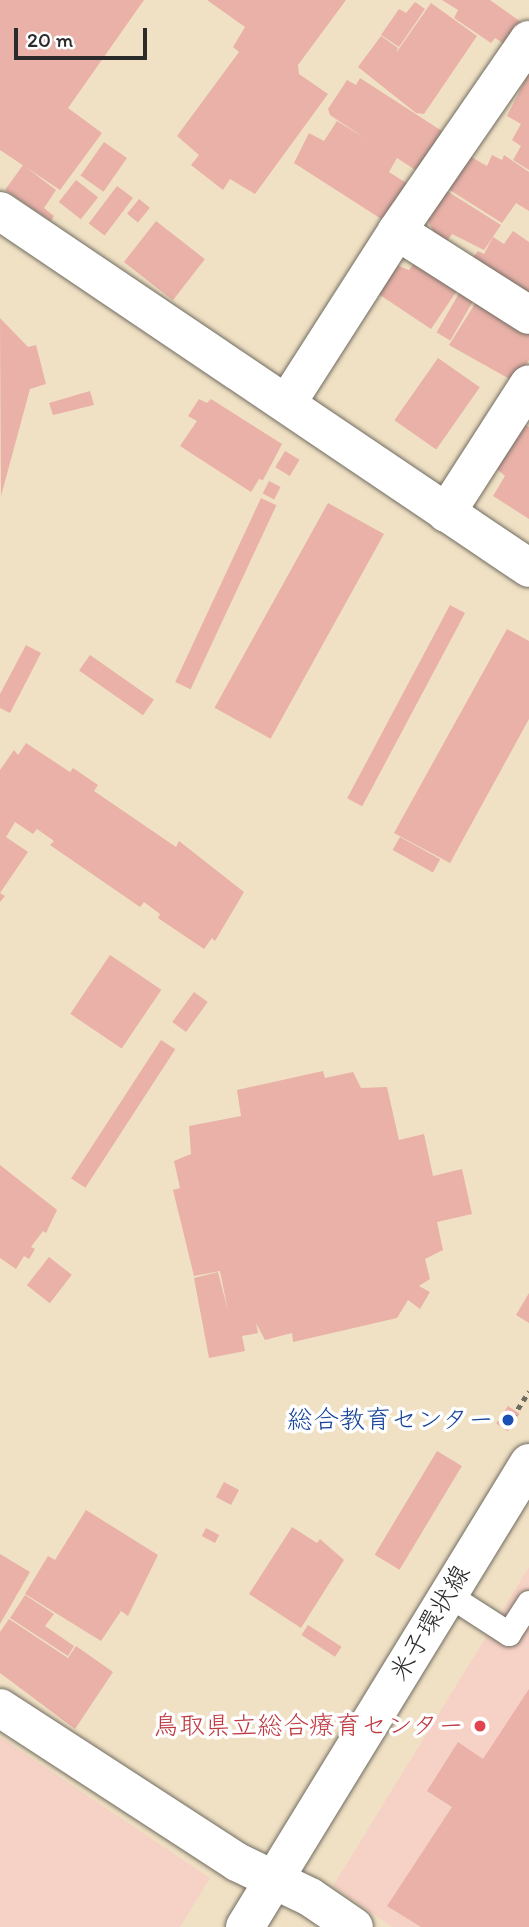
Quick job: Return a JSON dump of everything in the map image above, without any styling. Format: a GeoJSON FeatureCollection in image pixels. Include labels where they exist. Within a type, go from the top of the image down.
{"type":"FeatureCollection","features":[{"type":"Feature","properties":{"kind":"street"},"geometry":{"type":"LineString","coordinates":[[286,403],[397,231],[529,40]]}},
{"type":"Feature","properties":{"kind":"street"},"geometry":{"type":"LineString","coordinates":[[0,211],[529,568]]}},
{"type":"Feature","properties":{"kind":"street"},"geometry":{"type":"LineString","coordinates":[[397,231],[529,315]]}},
{"type":"Feature","properties":{"kind":"street"},"geometry":{"type":"LineString","coordinates":[[446,513],[529,384]]}},
{"type":"Feature","properties":{"kind":"street","name":"米子環状線"},"geometry":{"type":"LineString","coordinates":[[245,1927],[529,1463]]}},
{"type":"Feature","properties":{"kind":"street"},"geometry":{"type":"LineString","coordinates":[[0,1708],[273,1881],[310,1898],[354,1927]]}},
{"type":"Feature","properties":{"kind":"lane"},"geometry":{"type":"LineString","coordinates":[[447,1594],[509,1634],[529,1603]]}},
{"type":"Feature","properties":{"kind":"shaded area","name":"鳥取県立総合療育センター"},"geometry":{"type":"Polygon","coordinates":[[[529,1567],[529,1927],[392,1927],[333,1886],[529,1567]]]}},
{"type":"Feature","properties":{"kind":"shaded area"},"geometry":{"type":"Polygon","coordinates":[[[0,1737],[210,1878],[180,1927],[0,1927],[0,1737]]]}},
{"type":"Feature","properties":{"kind":"building"},"geometry":{"type":"Polygon","coordinates":[[[0,0],[144,0],[68,108],[102,133],[60,190],[0,150],[0,0]]]}},
{"type":"Feature","properties":{"kind":"building"},"geometry":{"type":"Polygon","coordinates":[[[207,0],[346,0],[298,65],[299,74],[328,94],[255,194],[230,179],[223,190],[191,165],[199,155],[177,136],[239,52],[233,47],[245,27],[207,0]]]}},
{"type":"Feature","properties":{"kind":"building"},"geometry":{"type":"Polygon","coordinates":[[[442,0],[490,0],[521,22],[506,45],[495,38],[491,43],[454,18],[458,10],[442,0]]]}},
{"type":"Feature","properties":{"kind":"building"},"geometry":{"type":"Polygon","coordinates":[[[415,2],[425,9],[399,47],[381,35],[399,9],[406,13],[415,2]]]}},
{"type":"Feature","properties":{"kind":"building"},"geometry":{"type":"Polygon","coordinates":[[[431,3],[477,36],[424,114],[416,113],[358,67],[381,36],[398,48],[396,53],[431,3]]]}},
{"type":"Feature","properties":{"kind":"building"},"geometry":{"type":"Polygon","coordinates":[[[529,73],[529,170],[513,160],[521,146],[512,140],[521,124],[507,116],[529,73]]]}},
{"type":"Feature","properties":{"kind":"building"},"geometry":{"type":"Polygon","coordinates":[[[360,78],[445,133],[420,173],[397,158],[389,172],[411,186],[386,222],[294,163],[309,133],[324,141],[337,121],[366,139],[330,115],[328,109],[347,80],[356,85],[360,78]]]}},
{"type":"Feature","properties":{"kind":"building"},"geometry":{"type":"Polygon","coordinates":[[[104,142],[127,158],[103,192],[80,176],[104,142]]]}},
{"type":"Feature","properties":{"kind":"building"},"geometry":{"type":"Polygon","coordinates":[[[468,155],[487,166],[492,155],[502,160],[504,155],[529,172],[529,211],[516,203],[502,223],[445,187],[468,155]]]}},
{"type":"Feature","properties":{"kind":"building"},"geometry":{"type":"Polygon","coordinates":[[[23,165],[56,190],[44,208],[54,216],[51,221],[5,190],[23,165]]]}},
{"type":"Feature","properties":{"kind":"building"},"geometry":{"type":"Polygon","coordinates":[[[76,180],[98,197],[81,219],[59,202],[76,180]]]}},
{"type":"Feature","properties":{"kind":"building"},"geometry":{"type":"Polygon","coordinates":[[[117,186],[133,198],[105,236],[89,224],[117,186]]]}},
{"type":"Feature","properties":{"kind":"building"},"geometry":{"type":"Polygon","coordinates":[[[447,191],[501,225],[484,250],[452,234],[447,241],[435,234],[427,219],[447,191]]]}},
{"type":"Feature","properties":{"kind":"building"},"geometry":{"type":"Polygon","coordinates":[[[139,199],[150,208],[138,223],[127,214],[139,199]]]}},
{"type":"Feature","properties":{"kind":"building"},"geometry":{"type":"Polygon","coordinates":[[[156,221],[205,259],[173,300],[124,262],[156,221]]]}},
{"type":"Feature","properties":{"kind":"building"},"geometry":{"type":"Polygon","coordinates":[[[513,231],[529,242],[529,298],[472,259],[478,251],[484,254],[493,237],[504,244],[513,231]]]}},
{"type":"Feature","properties":{"kind":"building"},"geometry":{"type":"Polygon","coordinates":[[[415,262],[458,289],[431,329],[377,293],[396,265],[409,270],[415,262]]]}},
{"type":"Feature","properties":{"kind":"building"},"geometry":{"type":"Polygon","coordinates":[[[461,290],[475,298],[450,340],[436,332],[461,290]]]}},
{"type":"Feature","properties":{"kind":"building"},"geometry":{"type":"Polygon","coordinates":[[[478,299],[529,330],[529,360],[515,382],[449,345],[478,299]]]}},
{"type":"Feature","properties":{"kind":"building"},"geometry":{"type":"Polygon","coordinates":[[[0,318],[28,347],[36,345],[46,384],[30,389],[1,496],[0,318]]]}},
{"type":"Feature","properties":{"kind":"building"},"geometry":{"type":"Polygon","coordinates":[[[438,358],[480,387],[436,450],[394,420],[438,358]]]}},
{"type":"Feature","properties":{"kind":"building"},"geometry":{"type":"Polygon","coordinates":[[[90,391],[94,405],[53,415],[49,403],[90,391]]]}},
{"type":"Feature","properties":{"kind":"building"},"geometry":{"type":"Polygon","coordinates":[[[199,399],[207,403],[211,399],[282,444],[263,480],[259,479],[251,492],[180,446],[197,421],[188,416],[199,399]]]}},
{"type":"Feature","properties":{"kind":"building"},"geometry":{"type":"Polygon","coordinates":[[[525,425],[529,427],[529,519],[493,496],[505,476],[497,469],[525,425]]]}},
{"type":"Feature","properties":{"kind":"building"},"geometry":{"type":"Polygon","coordinates":[[[285,451],[300,460],[290,476],[275,467],[285,451]]]}},
{"type":"Feature","properties":{"kind":"building"},"geometry":{"type":"Polygon","coordinates":[[[269,481],[281,487],[274,499],[263,493],[269,481]]]}},
{"type":"Feature","properties":{"kind":"building"},"geometry":{"type":"Polygon","coordinates":[[[261,498],[276,505],[191,689],[175,682],[261,498]]]}},
{"type":"Feature","properties":{"kind":"building"},"geometry":{"type":"Polygon","coordinates":[[[328,503],[384,534],[271,739],[215,708],[328,503]]]}},
{"type":"Feature","properties":{"kind":"building"},"geometry":{"type":"Polygon","coordinates":[[[450,605],[465,613],[362,806],[347,798],[450,605]]]}},
{"type":"Feature","properties":{"kind":"building"},"geometry":{"type":"Polygon","coordinates":[[[507,629],[529,641],[529,719],[450,863],[394,833],[507,629]]]}},
{"type":"Feature","properties":{"kind":"building"},"geometry":{"type":"Polygon","coordinates":[[[26,645],[41,653],[10,713],[0,708],[0,694],[26,645]]]}},
{"type":"Feature","properties":{"kind":"building"},"geometry":{"type":"Polygon","coordinates":[[[90,655],[154,700],[143,715],[79,671],[90,655]]]}},
{"type":"Feature","properties":{"kind":"building"},"geometry":{"type":"Polygon","coordinates":[[[26,743],[70,772],[73,768],[98,785],[94,791],[176,847],[179,841],[244,892],[215,941],[212,938],[204,949],[158,918],[160,914],[144,902],[140,907],[50,845],[54,841],[37,829],[33,834],[15,822],[6,837],[28,852],[0,893],[0,770],[14,750],[18,755],[26,743]]]}},
{"type":"Feature","properties":{"kind":"building"},"geometry":{"type":"Polygon","coordinates":[[[400,837],[440,859],[433,872],[393,850],[400,837]]]}},
{"type":"Feature","properties":{"kind":"building"},"geometry":{"type":"Polygon","coordinates":[[[110,955],[161,990],[122,1049],[70,1014],[110,955]]]}},
{"type":"Feature","properties":{"kind":"building"},"geometry":{"type":"Polygon","coordinates":[[[194,992],[208,1002],[186,1032],[172,1022],[194,992]]]}},
{"type":"Feature","properties":{"kind":"building"},"geometry":{"type":"Polygon","coordinates":[[[161,1040],[175,1049],[85,1188],[71,1178],[161,1040]]]}},
{"type":"Feature","properties":{"kind":"building"},"geometry":{"type":"Polygon","coordinates":[[[323,1071],[325,1078],[353,1072],[361,1088],[387,1087],[399,1140],[424,1134],[433,1176],[462,1169],[472,1214],[437,1222],[443,1250],[425,1259],[430,1279],[419,1286],[430,1292],[420,1309],[408,1300],[397,1318],[293,1342],[292,1333],[265,1340],[256,1323],[258,1333],[242,1336],[245,1351],[209,1358],[194,1278],[218,1272],[228,1311],[220,1271],[194,1276],[173,1190],[180,1188],[174,1161],[191,1154],[189,1126],[241,1116],[237,1090],[323,1071]]]}},
{"type":"Feature","properties":{"kind":"building"},"geometry":{"type":"Polygon","coordinates":[[[0,1165],[57,1210],[46,1233],[43,1231],[31,1247],[35,1249],[29,1259],[24,1256],[16,1269],[0,1258],[0,1165]]]}},
{"type":"Feature","properties":{"kind":"building"},"geometry":{"type":"Polygon","coordinates":[[[49,1257],[72,1275],[50,1303],[27,1285],[49,1257]]]}},
{"type":"Feature","properties":{"kind":"building"},"geometry":{"type":"Polygon","coordinates":[[[529,1293],[529,1323],[516,1315],[529,1293]]]}},
{"type":"Feature","properties":{"kind":"building"},"geometry":{"type":"Polygon","coordinates":[[[508,1406],[520,1414],[508,1431],[496,1423],[508,1406]]]}},
{"type":"Feature","properties":{"kind":"building"},"geometry":{"type":"Polygon","coordinates":[[[437,1451],[462,1466],[400,1570],[375,1555],[437,1451]]]}},
{"type":"Feature","properties":{"kind":"building"},"geometry":{"type":"Polygon","coordinates":[[[224,1482],[239,1490],[231,1505],[216,1497],[224,1482]]]}},
{"type":"Feature","properties":{"kind":"building"},"geometry":{"type":"Polygon","coordinates":[[[86,1510],[158,1555],[128,1616],[121,1611],[101,1641],[25,1594],[48,1556],[55,1560],[86,1510]]]}},
{"type":"Feature","properties":{"kind":"building"},"geometry":{"type":"Polygon","coordinates":[[[292,1527],[317,1543],[320,1539],[344,1560],[301,1628],[249,1594],[292,1527]]]}},
{"type":"Feature","properties":{"kind":"building"},"geometry":{"type":"Polygon","coordinates":[[[206,1528],[219,1535],[215,1543],[202,1536],[206,1528]]]}},
{"type":"Feature","properties":{"kind":"building"},"geometry":{"type":"Polygon","coordinates":[[[0,1554],[30,1572],[0,1624],[0,1554]]]}},
{"type":"Feature","properties":{"kind":"building"},"geometry":{"type":"Polygon","coordinates":[[[25,1595],[54,1614],[45,1626],[74,1646],[68,1656],[10,1618],[25,1595]]]}},
{"type":"Feature","properties":{"kind":"building"},"geometry":{"type":"Polygon","coordinates":[[[9,1619],[68,1658],[76,1646],[113,1672],[75,1729],[0,1673],[0,1632],[9,1619]]]}},
{"type":"Feature","properties":{"kind":"building"},"geometry":{"type":"Polygon","coordinates":[[[308,1625],[342,1647],[335,1657],[301,1635],[308,1625]]]}},
{"type":"Feature","properties":{"kind":"building"},"geometry":{"type":"Polygon","coordinates":[[[529,1689],[529,1927],[421,1927],[387,1906],[452,1807],[427,1791],[458,1742],[483,1759],[529,1689]]]}},
{"type":"Feature","properties":{"kind":"place","name":"総合教育センター"},"geometry":{"type":"Point","coordinates":[508,1420]}},
{"type":"Feature","properties":{"kind":"place","name":"鳥取県立総合療育センター"},"geometry":{"type":"Point","coordinates":[480,1726]}}]}
